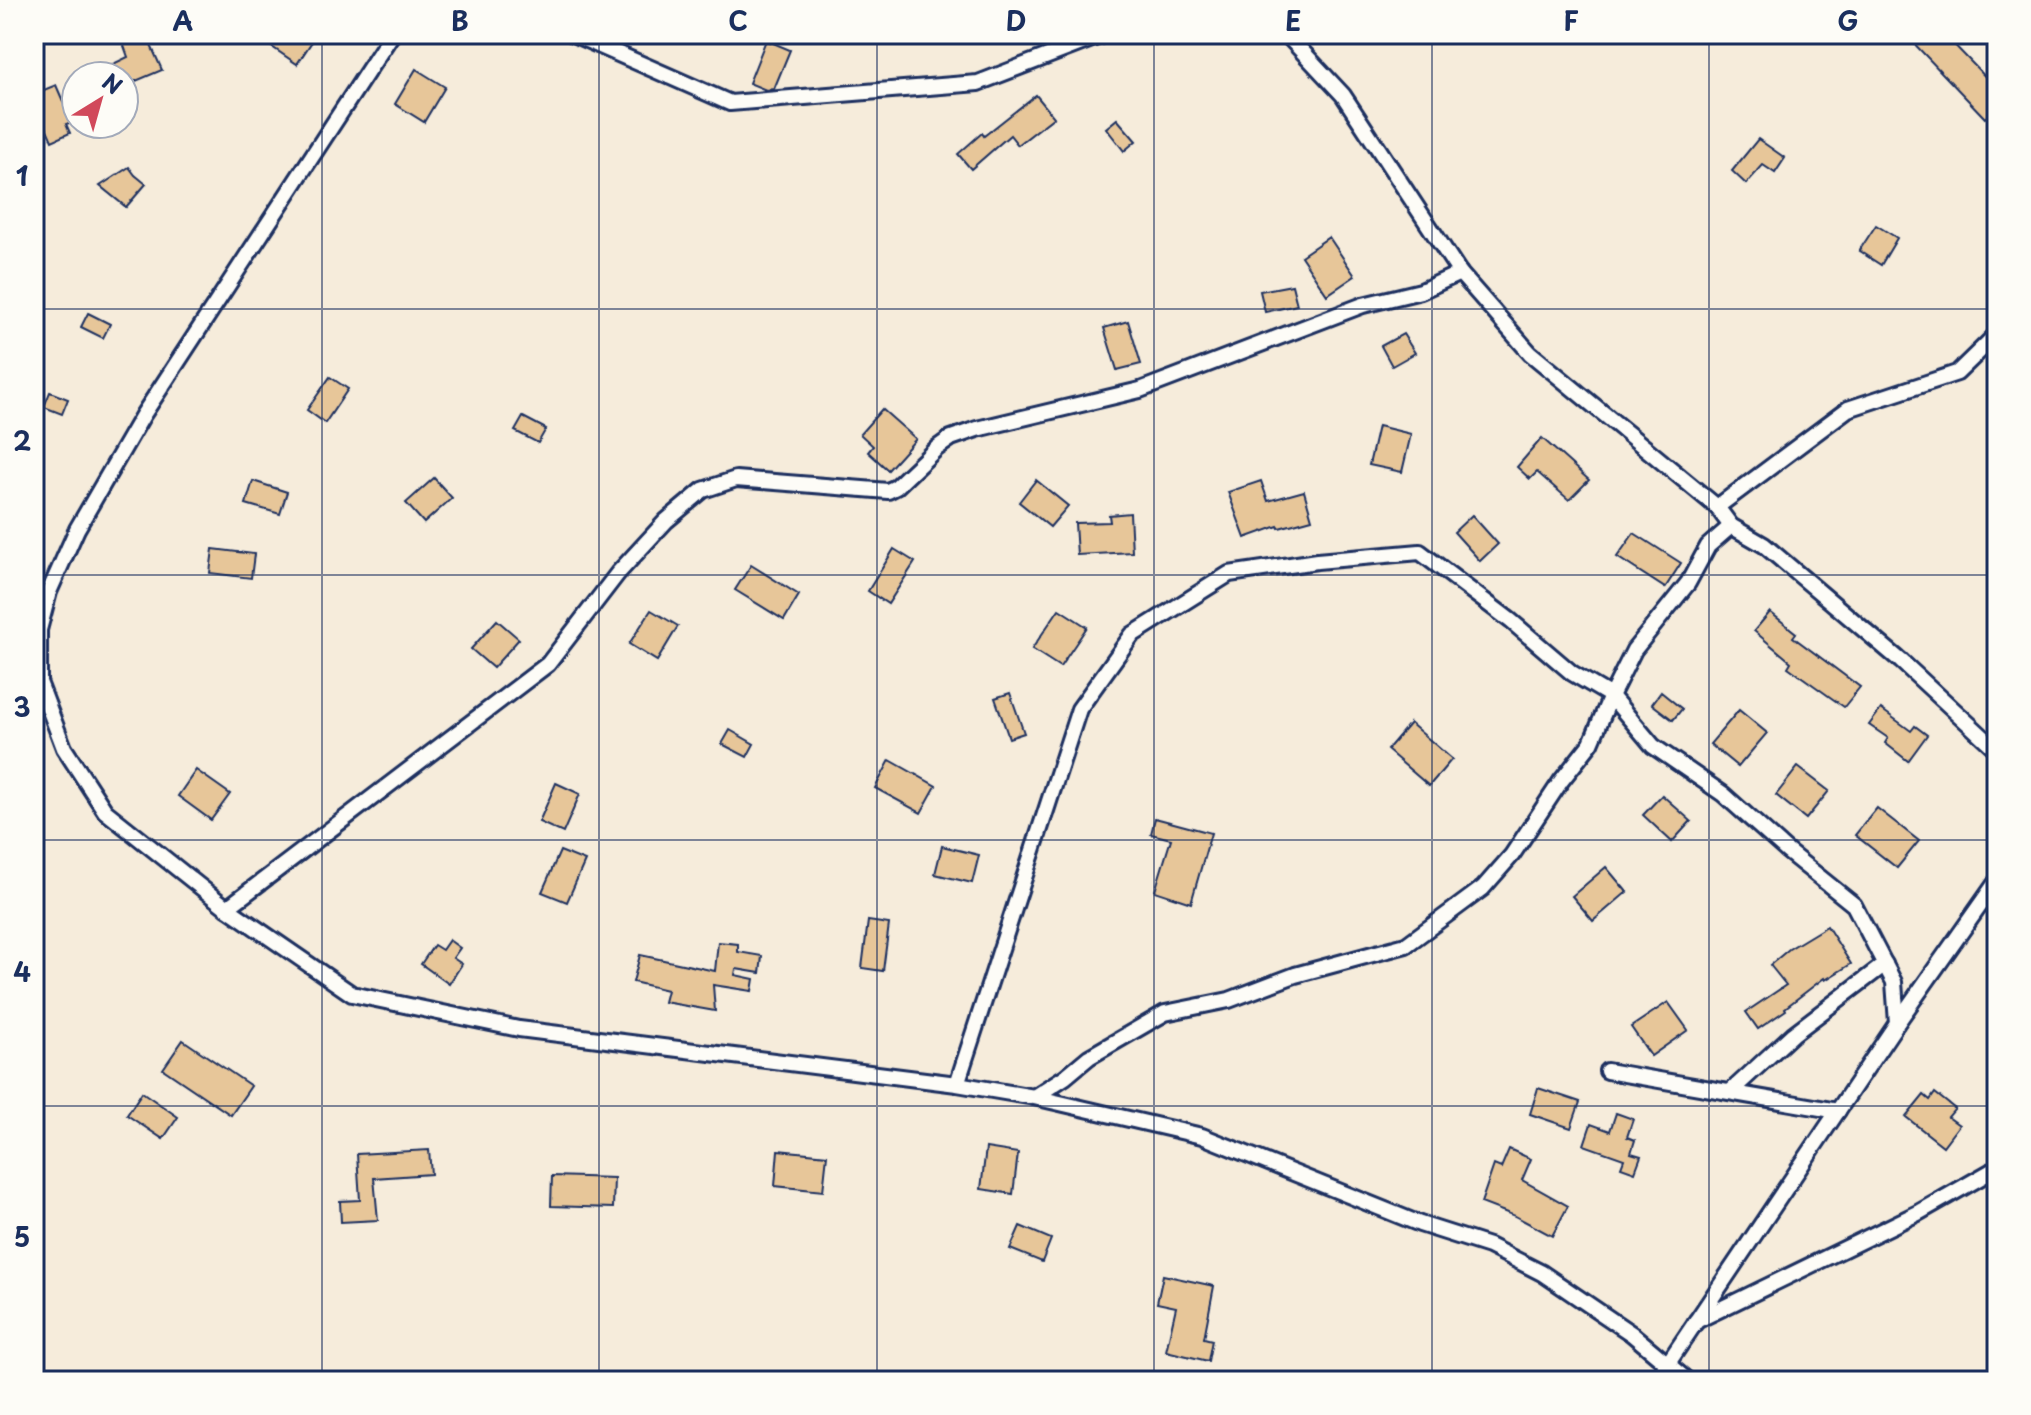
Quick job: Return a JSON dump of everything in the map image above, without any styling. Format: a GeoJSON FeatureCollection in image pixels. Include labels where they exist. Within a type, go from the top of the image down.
{"type":"FeatureCollection","features":[{"type":"Feature","properties":{"kind":"street"},"geometry":{"type":"LineString","coordinates":[[392,34],[143,415],[77,529],[49,592],[39,630],[39,682],[64,748],[105,811],[227,908],[352,994],[519,1029],[957,1084],[1034,1097],[1202,1136],[1420,1224],[1489,1246],[1542,1273],[1632,1334],[1688,1381]]}},
{"type":"Feature","properties":{"kind":"street"},"geometry":{"type":"LineString","coordinates":[[573,34],[730,103],[978,83],[1105,34]]}},
{"type":"Feature","properties":{"kind":"street"},"geometry":{"type":"LineString","coordinates":[[1286,34],[1343,95],[1460,273],[1530,353],[1717,507],[1731,526],[1764,545],[1901,661],[1997,750]]}},
{"type":"Feature","properties":{"kind":"street"},"geometry":{"type":"LineString","coordinates":[[227,908],[548,664],[618,573],[666,521],[703,490],[736,479],[888,491],[951,438],[1140,390],[1363,305],[1421,291],[1460,273]]}},
{"type":"Feature","properties":{"kind":"street"},"geometry":{"type":"LineString","coordinates":[[1717,507],[1848,409],[1957,373],[1997,334]]}},
{"type":"Feature","properties":{"kind":"street"},"geometry":{"type":"LineString","coordinates":[[1034,1097],[1089,1057],[1165,1013],[1229,1000],[1295,975],[1406,945],[1483,888],[1512,855],[1561,781],[1591,743],[1634,650],[1688,583],[1708,546],[1731,526]]}},
{"type":"Feature","properties":{"kind":"street"},"geometry":{"type":"LineString","coordinates":[[957,1084],[1079,709],[1132,635],[1229,574],[1317,561],[1420,552],[1511,621],[1572,673],[1611,696],[1653,746],[1723,794],[1854,905],[1894,982],[1897,1023]]}},
{"type":"Feature","properties":{"kind":"street"},"geometry":{"type":"LineString","coordinates":[[34,587],[49,592]]}},
{"type":"Feature","properties":{"kind":"street"},"geometry":{"type":"LineString","coordinates":[[1656,1381],[1897,1023],[1997,881]]}},
{"type":"Feature","properties":{"kind":"street"},"geometry":{"type":"LineString","coordinates":[[1730,1092],[1793,1034],[1885,964]]}},
{"type":"Feature","properties":{"kind":"street"},"geometry":{"type":"LineString","coordinates":[[1607,1071],[1838,1111]]}},
{"type":"Feature","properties":{"kind":"street"},"geometry":{"type":"LineString","coordinates":[[1696,1321],[1918,1213],[1997,1168]]}},
{"type":"Feature","properties":{"kind":"building"},"geometry":{"type":"Polygon","coordinates":[[[146,34],[162,70],[140,79],[140,60],[122,60],[128,57],[123,43],[146,34]]]}},
{"type":"Feature","properties":{"kind":"building"},"geometry":{"type":"Polygon","coordinates":[[[253,34],[317,34],[297,64],[253,34]]]}},
{"type":"Feature","properties":{"kind":"building"},"geometry":{"type":"Polygon","coordinates":[[[1905,34],[1944,34],[1997,89],[1997,107],[1985,118],[1905,34]]]}},
{"type":"Feature","properties":{"kind":"building"},"geometry":{"type":"Polygon","coordinates":[[[766,40],[790,50],[774,89],[766,90],[749,83],[766,40]]]}},
{"type":"Feature","properties":{"kind":"building"},"geometry":{"type":"Polygon","coordinates":[[[416,69],[445,87],[424,122],[395,104],[416,69]]]}},
{"type":"Feature","properties":{"kind":"building"},"geometry":{"type":"Polygon","coordinates":[[[56,85],[60,94],[60,137],[52,141],[44,122],[34,126],[34,94],[56,85]]]}},
{"type":"Feature","properties":{"kind":"building"},"geometry":{"type":"Polygon","coordinates":[[[1036,95],[1054,117],[1018,145],[1010,135],[971,169],[958,154],[1036,95]]]}},
{"type":"Feature","properties":{"kind":"building"},"geometry":{"type":"Polygon","coordinates":[[[1117,119],[1136,141],[1124,151],[1106,128],[1117,119]]]}},
{"type":"Feature","properties":{"kind":"building"},"geometry":{"type":"Polygon","coordinates":[[[1758,139],[1785,158],[1775,173],[1763,165],[1746,184],[1732,171],[1758,139]]]}},
{"type":"Feature","properties":{"kind":"building"},"geometry":{"type":"Polygon","coordinates":[[[129,167],[146,184],[126,207],[100,186],[129,167]]]}},
{"type":"Feature","properties":{"kind":"building"},"geometry":{"type":"Polygon","coordinates":[[[1876,225],[1897,238],[1881,265],[1859,251],[1876,225]]]}},
{"type":"Feature","properties":{"kind":"building"},"geometry":{"type":"Polygon","coordinates":[[[1329,237],[1355,276],[1327,295],[1301,256],[1329,237]]]}},
{"type":"Feature","properties":{"kind":"building"},"geometry":{"type":"Polygon","coordinates":[[[1292,285],[1297,305],[1265,312],[1260,291],[1292,285]]]}},
{"type":"Feature","properties":{"kind":"building"},"geometry":{"type":"Polygon","coordinates":[[[88,313],[110,324],[103,338],[81,327],[88,313]]]}},
{"type":"Feature","properties":{"kind":"building"},"geometry":{"type":"Polygon","coordinates":[[[1128,321],[1141,364],[1117,370],[1104,328],[1128,321]]]}},
{"type":"Feature","properties":{"kind":"building"},"geometry":{"type":"Polygon","coordinates":[[[1403,334],[1415,353],[1392,366],[1381,346],[1403,334]]]}},
{"type":"Feature","properties":{"kind":"building"},"geometry":{"type":"Polygon","coordinates":[[[330,377],[348,389],[325,423],[307,410],[330,377]]]}},
{"type":"Feature","properties":{"kind":"building"},"geometry":{"type":"Polygon","coordinates":[[[50,392],[68,399],[62,414],[44,407],[50,392]]]}},
{"type":"Feature","properties":{"kind":"building"},"geometry":{"type":"Polygon","coordinates":[[[882,409],[916,439],[888,470],[868,452],[873,446],[860,434],[882,409]]]}},
{"type":"Feature","properties":{"kind":"building"},"geometry":{"type":"Polygon","coordinates":[[[523,417],[546,429],[538,443],[515,431],[523,417]]]}},
{"type":"Feature","properties":{"kind":"building"},"geometry":{"type":"Polygon","coordinates":[[[1378,426],[1411,434],[1402,472],[1369,465],[1378,426]]]}},
{"type":"Feature","properties":{"kind":"building"},"geometry":{"type":"Polygon","coordinates":[[[1542,438],[1589,480],[1569,500],[1537,472],[1530,479],[1517,467],[1542,438]]]}},
{"type":"Feature","properties":{"kind":"building"},"geometry":{"type":"Polygon","coordinates":[[[434,478],[452,498],[424,523],[406,503],[434,478]]]}},
{"type":"Feature","properties":{"kind":"building"},"geometry":{"type":"Polygon","coordinates":[[[1036,480],[1068,506],[1050,527],[1019,502],[1036,480]]]}},
{"type":"Feature","properties":{"kind":"building"},"geometry":{"type":"Polygon","coordinates":[[[253,481],[287,492],[280,514],[246,504],[253,481]]]}},
{"type":"Feature","properties":{"kind":"building"},"geometry":{"type":"Polygon","coordinates":[[[1261,481],[1268,501],[1304,491],[1312,519],[1278,526],[1245,538],[1228,492],[1261,481]]]}},
{"type":"Feature","properties":{"kind":"building"},"geometry":{"type":"Polygon","coordinates":[[[1130,513],[1132,552],[1077,555],[1075,523],[1110,522],[1109,515],[1130,513]]]}},
{"type":"Feature","properties":{"kind":"building"},"geometry":{"type":"Polygon","coordinates":[[[1472,515],[1498,544],[1480,561],[1454,532],[1472,515]]]}},
{"type":"Feature","properties":{"kind":"building"},"geometry":{"type":"Polygon","coordinates":[[[1634,533],[1681,563],[1665,588],[1617,557],[1634,533]]]}},
{"type":"Feature","properties":{"kind":"building"},"geometry":{"type":"Polygon","coordinates":[[[213,549],[254,554],[251,578],[210,573],[213,549]]]}},
{"type":"Feature","properties":{"kind":"building"},"geometry":{"type":"Polygon","coordinates":[[[894,549],[915,562],[888,604],[868,591],[894,549]]]}},
{"type":"Feature","properties":{"kind":"building"},"geometry":{"type":"Polygon","coordinates":[[[751,565],[799,595],[784,620],[735,590],[751,565]]]}},
{"type":"Feature","properties":{"kind":"building"},"geometry":{"type":"Polygon","coordinates":[[[1059,609],[1087,627],[1060,667],[1032,649],[1059,609]]]}},
{"type":"Feature","properties":{"kind":"building"},"geometry":{"type":"Polygon","coordinates":[[[651,610],[678,626],[657,661],[629,644],[651,610]]]}},
{"type":"Feature","properties":{"kind":"building"},"geometry":{"type":"Polygon","coordinates":[[[1770,612],[1796,633],[1793,637],[1860,687],[1844,707],[1788,667],[1791,662],[1754,631],[1770,612]]]}},
{"type":"Feature","properties":{"kind":"building"},"geometry":{"type":"Polygon","coordinates":[[[497,620],[519,639],[493,668],[471,649],[497,620]]]}},
{"type":"Feature","properties":{"kind":"building"},"geometry":{"type":"Polygon","coordinates":[[[1661,692],[1682,709],[1673,720],[1652,704],[1661,692]]]}},
{"type":"Feature","properties":{"kind":"building"},"geometry":{"type":"Polygon","coordinates":[[[1010,693],[1024,733],[1009,738],[995,698],[1010,693]]]}},
{"type":"Feature","properties":{"kind":"building"},"geometry":{"type":"Polygon","coordinates":[[[1881,709],[1911,731],[1915,726],[1927,735],[1908,761],[1885,743],[1888,738],[1869,725],[1881,709]]]}},
{"type":"Feature","properties":{"kind":"building"},"geometry":{"type":"Polygon","coordinates":[[[1739,710],[1767,733],[1738,767],[1710,744],[1739,710]]]}},
{"type":"Feature","properties":{"kind":"building"},"geometry":{"type":"Polygon","coordinates":[[[1410,723],[1452,759],[1429,786],[1387,750],[1410,723]]]}},
{"type":"Feature","properties":{"kind":"building"},"geometry":{"type":"Polygon","coordinates":[[[730,730],[754,744],[747,757],[722,744],[730,730]]]}},
{"type":"Feature","properties":{"kind":"building"},"geometry":{"type":"Polygon","coordinates":[[[890,760],[936,786],[921,813],[875,788],[890,760]]]}},
{"type":"Feature","properties":{"kind":"building"},"geometry":{"type":"Polygon","coordinates":[[[1798,767],[1829,791],[1806,819],[1776,795],[1798,767]]]}},
{"type":"Feature","properties":{"kind":"building"},"geometry":{"type":"Polygon","coordinates":[[[196,770],[230,794],[211,820],[178,796],[196,770]]]}},
{"type":"Feature","properties":{"kind":"building"},"geometry":{"type":"Polygon","coordinates":[[[556,783],[580,794],[563,833],[539,822],[556,783]]]}},
{"type":"Feature","properties":{"kind":"building"},"geometry":{"type":"Polygon","coordinates":[[[1662,795],[1691,821],[1672,842],[1643,815],[1662,795]]]}},
{"type":"Feature","properties":{"kind":"building"},"geometry":{"type":"Polygon","coordinates":[[[1877,808],[1919,841],[1897,868],[1855,835],[1877,808]]]}},
{"type":"Feature","properties":{"kind":"building"},"geometry":{"type":"Polygon","coordinates":[[[1155,818],[1211,833],[1191,903],[1155,891],[1171,839],[1151,834],[1155,818]]]}},
{"type":"Feature","properties":{"kind":"building"},"geometry":{"type":"Polygon","coordinates":[[[942,846],[979,855],[972,883],[935,874],[942,846]]]}},
{"type":"Feature","properties":{"kind":"building"},"geometry":{"type":"Polygon","coordinates":[[[560,851],[585,861],[567,902],[542,892],[560,851]]]}},
{"type":"Feature","properties":{"kind":"building"},"geometry":{"type":"Polygon","coordinates":[[[1606,867],[1627,892],[1593,921],[1572,896],[1606,867]]]}},
{"type":"Feature","properties":{"kind":"building"},"geometry":{"type":"Polygon","coordinates":[[[868,921],[889,924],[883,971],[862,968],[868,921]]]}},
{"type":"Feature","properties":{"kind":"building"},"geometry":{"type":"Polygon","coordinates":[[[1827,926],[1851,964],[1824,978],[1758,1029],[1746,1012],[1786,985],[1770,965],[1789,949],[1827,926]]]}},
{"type":"Feature","properties":{"kind":"building"},"geometry":{"type":"Polygon","coordinates":[[[449,940],[460,948],[453,958],[462,964],[449,984],[421,964],[434,945],[442,950],[449,940]]]}},
{"type":"Feature","properties":{"kind":"building"},"geometry":{"type":"Polygon","coordinates":[[[718,942],[738,944],[738,952],[762,956],[760,973],[736,969],[735,975],[754,979],[752,991],[713,985],[715,1011],[664,1002],[667,990],[633,982],[640,955],[715,971],[718,942]]]}},
{"type":"Feature","properties":{"kind":"building"},"geometry":{"type":"Polygon","coordinates":[[[1668,1002],[1688,1030],[1651,1056],[1631,1027],[1668,1002]]]}},
{"type":"Feature","properties":{"kind":"building"},"geometry":{"type":"Polygon","coordinates":[[[183,1040],[251,1086],[231,1115],[163,1069],[183,1040]]]}},
{"type":"Feature","properties":{"kind":"building"},"geometry":{"type":"Polygon","coordinates":[[[1538,1088],[1580,1102],[1571,1128],[1530,1114],[1538,1088]]]}},
{"type":"Feature","properties":{"kind":"building"},"geometry":{"type":"Polygon","coordinates":[[[142,1092],[178,1117],[163,1139],[127,1115],[142,1092]]]}},
{"type":"Feature","properties":{"kind":"building"},"geometry":{"type":"Polygon","coordinates":[[[1935,1093],[1955,1109],[1948,1117],[1959,1125],[1943,1146],[1906,1117],[1924,1095],[1930,1100],[1935,1093]]]}},
{"type":"Feature","properties":{"kind":"building"},"geometry":{"type":"Polygon","coordinates":[[[1616,1113],[1633,1119],[1627,1137],[1635,1140],[1631,1153],[1641,1156],[1635,1172],[1621,1167],[1624,1159],[1584,1145],[1591,1124],[1610,1131],[1616,1113]]]}},
{"type":"Feature","properties":{"kind":"building"},"geometry":{"type":"Polygon","coordinates":[[[986,1148],[1018,1153],[1013,1194],[981,1189],[986,1148]]]}},
{"type":"Feature","properties":{"kind":"building"},"geometry":{"type":"Polygon","coordinates":[[[1509,1149],[1531,1159],[1522,1180],[1568,1206],[1552,1236],[1515,1216],[1481,1203],[1494,1165],[1501,1168],[1509,1149]]]}},
{"type":"Feature","properties":{"kind":"building"},"geometry":{"type":"Polygon","coordinates":[[[429,1150],[431,1174],[374,1178],[378,1220],[341,1222],[340,1201],[360,1200],[357,1154],[429,1150]]]}},
{"type":"Feature","properties":{"kind":"building"},"geometry":{"type":"Polygon","coordinates":[[[778,1150],[827,1155],[823,1191],[775,1186],[778,1150]]]}},
{"type":"Feature","properties":{"kind":"building"},"geometry":{"type":"Polygon","coordinates":[[[552,1176],[614,1178],[613,1208],[551,1206],[552,1176]]]}},
{"type":"Feature","properties":{"kind":"building"},"geometry":{"type":"Polygon","coordinates":[[[1020,1226],[1051,1239],[1042,1262],[1010,1249],[1020,1226]]]}},
{"type":"Feature","properties":{"kind":"building"},"geometry":{"type":"Polygon","coordinates":[[[1163,1275],[1214,1286],[1204,1338],[1212,1340],[1208,1361],[1166,1351],[1176,1307],[1157,1303],[1163,1275]]]}}]}
